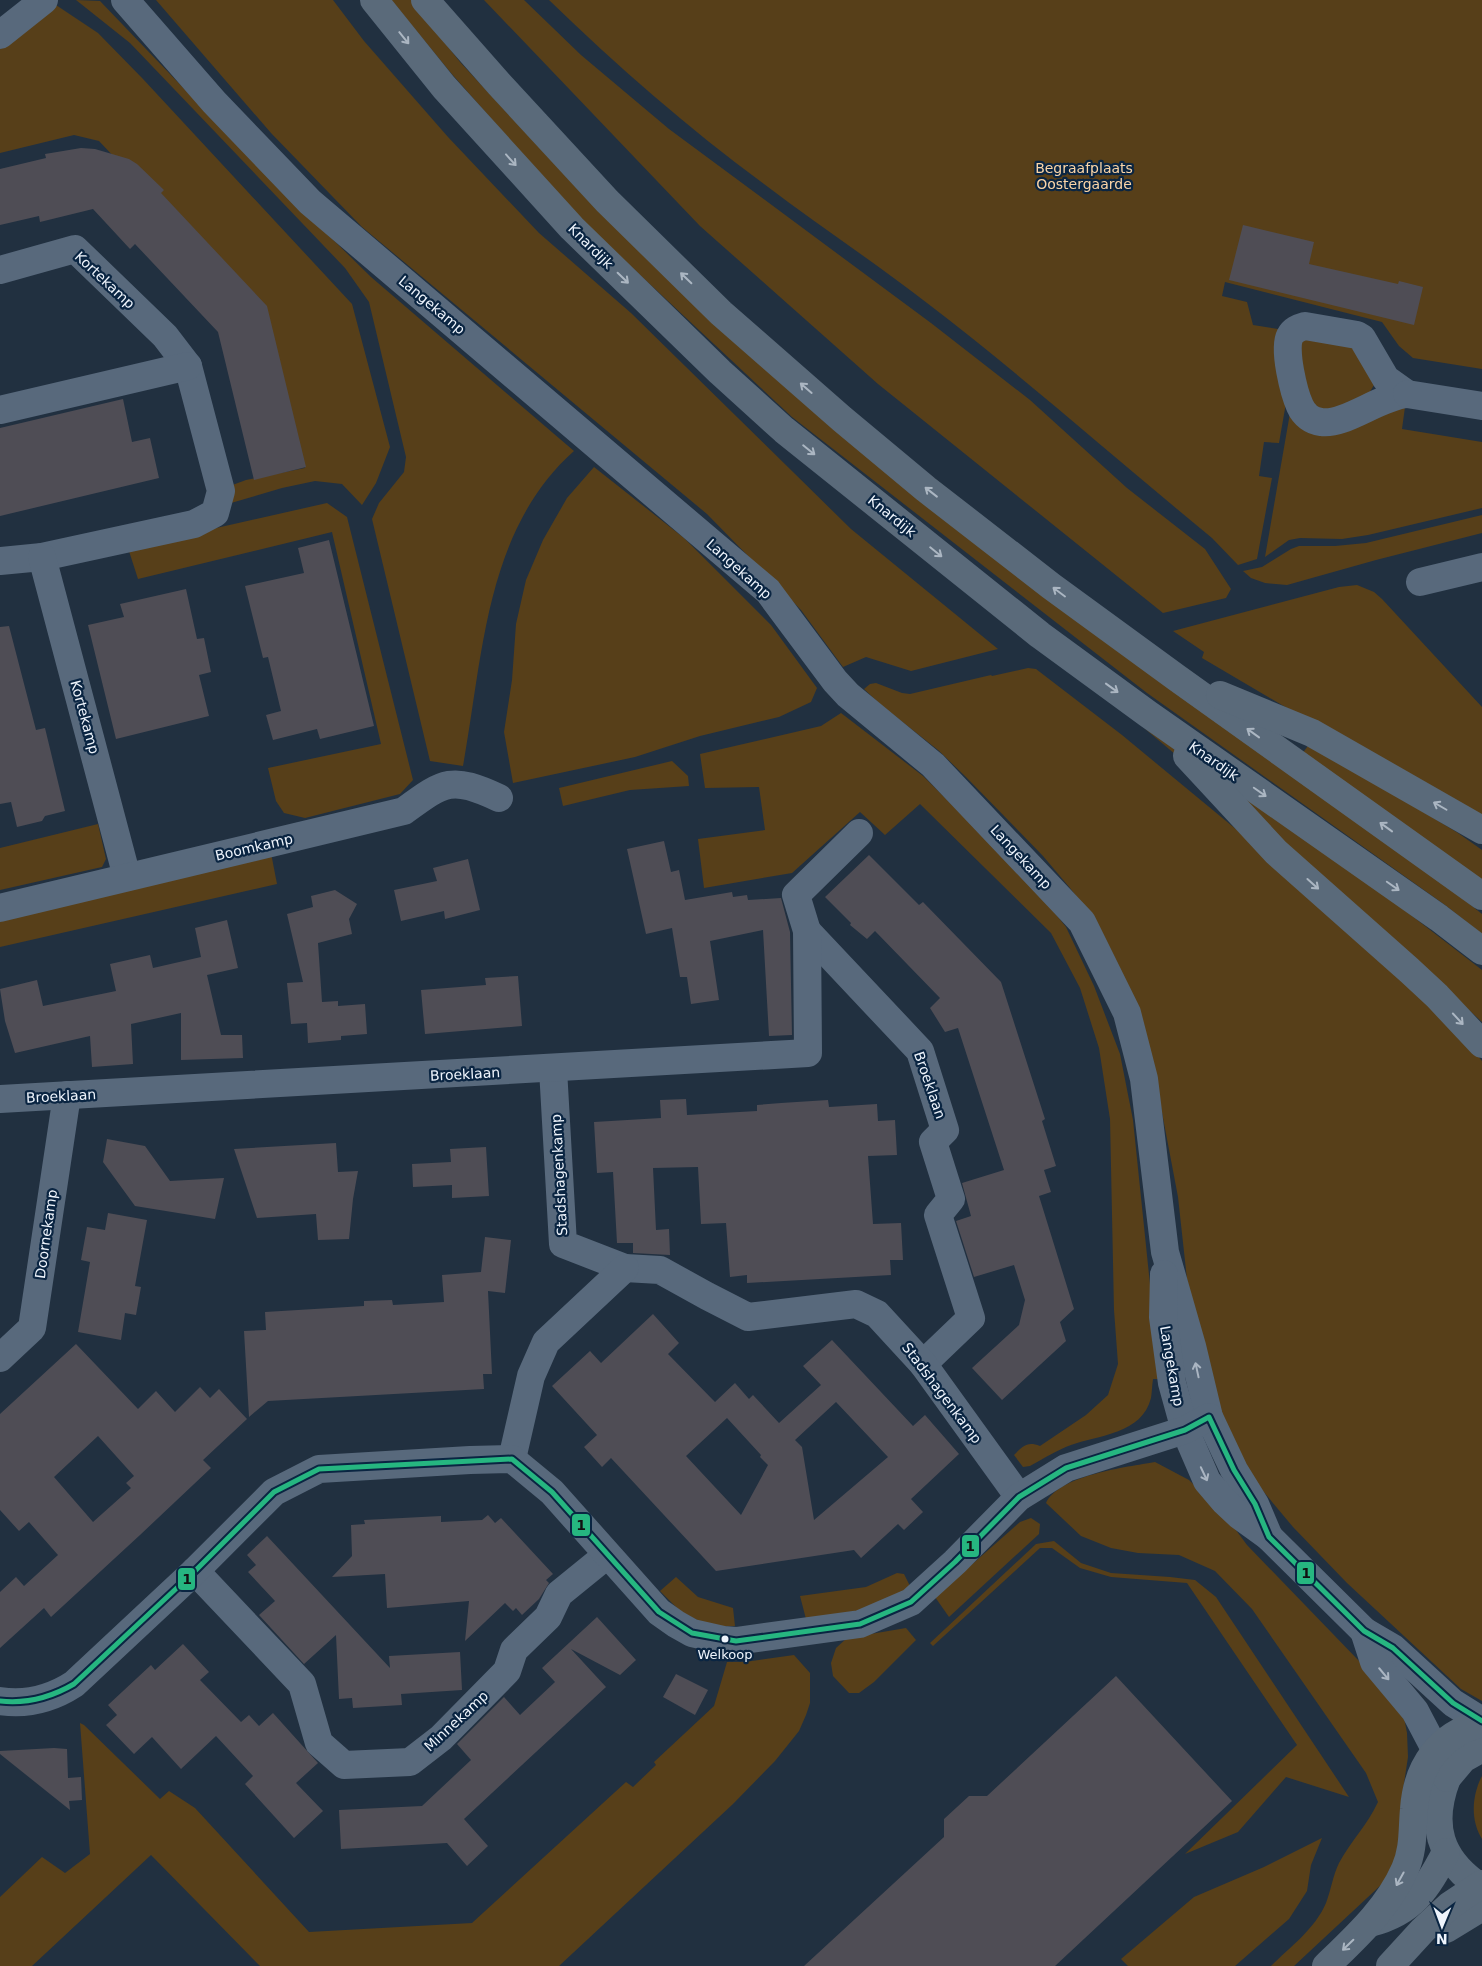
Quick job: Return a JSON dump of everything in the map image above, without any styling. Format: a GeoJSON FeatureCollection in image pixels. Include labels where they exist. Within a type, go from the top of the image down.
{"type":"FeatureCollection","features":[{"type":"Feature","properties":{"kind":"main road","name":"Knardijk"},"geometry":{"type":"LineString","coordinates":[[374,0],[444,87],[572,228],[720,372],[784,430],[1040,635],[1148,714],[1439,918],[1482,951]]}},
{"type":"Feature","properties":{"kind":"main road"},"geometry":{"type":"LineString","coordinates":[[425,0],[607,202],[721,313],[828,407],[926,489],[1098,621],[1482,896]]}},
{"type":"Feature","properties":{"kind":"main road"},"geometry":{"type":"LineString","coordinates":[[1176,678],[1312,733],[1482,830]]}},
{"type":"Feature","properties":{"kind":"main road"},"geometry":{"type":"LineString","coordinates":[[1148,714],[1276,852],[1423,983],[1482,1044]]}},
{"type":"Feature","properties":{"kind":"main road"},"geometry":{"type":"LineString","coordinates":[[1326,1966],[1370,1923],[1405,1870],[1412,1852],[1416,1789],[1420,1774],[1436,1751],[1458,1733],[1482,1722]]}},
{"type":"Feature","properties":{"kind":"main road"},"geometry":{"type":"LineString","coordinates":[[1393,1963],[1423,1930],[1449,1906],[1481,1891],[1463,1874],[1446,1852],[1440,1837],[1437,1816],[1441,1794],[1447,1778],[1463,1759],[1482,1748]]}},
{"type":"Feature","properties":{"kind":"main road"},"geometry":{"type":"LineString","coordinates":[[1436,1751],[1447,1778]]}},
{"type":"Feature","properties":{"kind":"main road"},"geometry":{"type":"LineString","coordinates":[[1370,1923],[1385,1919],[1413,1902],[1432,1879],[1446,1852]]}},
{"type":"Feature","properties":{"kind":"street"},"geometry":{"type":"LineString","coordinates":[[0,35],[44,0]]}},
{"type":"Feature","properties":{"kind":"street","name":"Langekamp"},"geometry":{"type":"LineString","coordinates":[[125,0],[214,102],[310,202],[768,591],[835,681],[848,695],[933,765],[1082,922],[1127,1013],[1144,1079],[1165,1252],[1163,1309],[1166,1350],[1172,1383],[1185,1430],[1207,1482],[1240,1516],[1269,1537],[1364,1631],[1393,1648],[1454,1703],[1482,1722]]}},
{"type":"Feature","properties":{"kind":"street","name":"Kortekamp"},"geometry":{"type":"LineString","coordinates":[[0,270],[75,249],[165,336],[188,366],[221,491],[215,513],[194,524],[42,557],[0,561]]}},
{"type":"Feature","properties":{"kind":"street"},"geometry":{"type":"LineString","coordinates":[[0,410],[188,366]]}},
{"type":"Feature","properties":{"kind":"street"},"geometry":{"type":"LineString","coordinates":[[1407,394],[1482,406]]}},
{"type":"Feature","properties":{"kind":"street","name":"Kortekamp"},"geometry":{"type":"LineString","coordinates":[[42,557],[127,878]]}},
{"type":"Feature","properties":{"kind":"street"},"geometry":{"type":"LineString","coordinates":[[1420,582],[1482,567]]}},
{"type":"Feature","properties":{"kind":"street","name":"Boomkamp"},"geometry":{"type":"LineString","coordinates":[[0,908],[404,811],[430,792],[450,783],[473,786],[499,798]]}},
{"type":"Feature","properties":{"kind":"street","name":"Broeklaan"},"geometry":{"type":"LineString","coordinates":[[0,1099],[808,1053],[807,931],[796,895],[860,833]]}},
{"type":"Feature","properties":{"kind":"street","name":"Broeklaan"},"geometry":{"type":"LineString","coordinates":[[807,931],[920,1051],[945,1130],[933,1142],[951,1199],[938,1215],[971,1318],[923,1364]]}},
{"type":"Feature","properties":{"kind":"street","name":"Stadshagenkamp"},"geometry":{"type":"LineString","coordinates":[[553,1069],[562,1244],[625,1268],[660,1270],[706,1296],[748,1316],[856,1304],[877,1314],[923,1364],[1019,1497]]}},
{"type":"Feature","properties":{"kind":"street","name":"Doornekamp"},"geometry":{"type":"LineString","coordinates":[[0,1358],[32,1328],[67,1095]]}},
{"type":"Feature","properties":{"kind":"street","name":"Langekamp"},"geometry":{"type":"LineString","coordinates":[[1165,1252],[1192,1346],[1208,1418],[1234,1470],[1255,1504],[1269,1537]]}},
{"type":"Feature","properties":{"kind":"street"},"geometry":{"type":"LineString","coordinates":[[512,1459],[532,1376],[546,1342],[625,1268]]}},
{"type":"Feature","properties":{"kind":"street"},"geometry":{"type":"LineString","coordinates":[[0,1701],[22,1702],[43,1699],[60,1693],[74,1684],[195,1571],[274,1492],[319,1469],[512,1459],[552,1492],[659,1612],[692,1633],[712,1639],[736,1641],[860,1624],[911,1602],[955,1562],[1019,1497],[1066,1468],[1185,1430],[1208,1418]]}},
{"type":"Feature","properties":{"kind":"street","name":"Minnekamp"},"geometry":{"type":"LineString","coordinates":[[195,1571],[302,1684],[319,1743],[344,1765],[410,1762],[441,1738],[507,1671],[514,1650],[548,1617],[559,1594],[607,1555]]}},
{"type":"Feature","properties":{"kind":"street","name":"Langekamp"},"geometry":{"type":"LineString","coordinates":[[1364,1631],[1374,1662],[1415,1712],[1436,1751]]}},
{"type":"Feature","properties":{"kind":"green space"},"geometry":{"type":"Polygon","coordinates":[[[76,0],[100,1],[259,167],[371,277],[574,451],[544,483],[522,518],[505,557],[483,639],[463,766],[430,761],[372,519],[379,503],[404,472],[406,457],[369,302],[345,268],[130,43],[76,0]]]}},
{"type":"Feature","properties":{"kind":"green space"},"geometry":{"type":"Polygon","coordinates":[[[156,0],[333,0],[364,41],[448,137],[539,233],[631,313],[851,529],[998,649],[911,671],[866,657],[843,667],[801,610],[707,514],[362,227],[271,133],[156,0]]]}},
{"type":"Feature","properties":{"kind":"green space"},"geometry":{"type":"Polygon","coordinates":[[[391,0],[411,0],[460,62],[597,210],[1482,914],[1482,934],[1445,905],[1147,693],[792,417],[577,216],[451,73],[391,0]]]}},
{"type":"Feature","properties":{"kind":"green space"},"geometry":{"type":"Polygon","coordinates":[[[484,0],[524,0],[581,55],[669,129],[931,323],[1030,400],[1127,488],[1205,549],[1231,589],[1226,598],[1163,613],[878,384],[700,226],[484,0]]]}},
{"type":"Feature","properties":{"kind":"green space","name":"Begraafplaats Oostergaarde"},"geometry":{"type":"Polygon","coordinates":[[[549,0],[1482,0],[1482,369],[1413,358],[1399,346],[1382,322],[1225,282],[1222,296],[1247,302],[1253,325],[1278,329],[1274,348],[1286,403],[1279,443],[1264,442],[1259,476],[1272,478],[1257,559],[1238,565],[1212,538],[963,331],[736,163],[681,119],[601,49],[549,0]]]}},
{"type":"Feature","properties":{"kind":"green space"},"geometry":{"type":"Polygon","coordinates":[[[56,5],[98,33],[352,304],[390,447],[376,483],[362,505],[342,484],[315,481],[282,488],[231,503],[227,487],[246,480],[305,468],[255,306],[99,141],[74,135],[0,153],[0,49],[56,5]]]}},
{"type":"Feature","properties":{"kind":"green space"},"geometry":{"type":"Polygon","coordinates":[[[1310,337],[1353,346],[1374,385],[1368,395],[1332,411],[1314,408],[1299,357],[1300,344],[1310,337]]]}},
{"type":"Feature","properties":{"kind":"green space"},"geometry":{"type":"Polygon","coordinates":[[[1405,407],[1402,429],[1482,442],[1482,508],[1368,535],[1342,539],[1300,538],[1289,540],[1265,557],[1290,413],[1405,407]]]}},
{"type":"Feature","properties":{"kind":"green space"},"geometry":{"type":"Polygon","coordinates":[[[594,467],[684,538],[771,625],[817,688],[811,702],[779,717],[700,736],[635,757],[513,783],[504,732],[512,680],[516,624],[526,580],[543,540],[567,498],[594,467]]]}},
{"type":"Feature","properties":{"kind":"green space"},"geometry":{"type":"Polygon","coordinates":[[[327,503],[347,517],[413,780],[400,794],[305,818],[284,813],[276,801],[268,768],[381,744],[332,532],[138,579],[128,548],[327,503]]]}},
{"type":"Feature","properties":{"kind":"green space"},"geometry":{"type":"Polygon","coordinates":[[[1482,515],[1482,533],[1287,585],[1265,583],[1251,578],[1243,571],[1262,567],[1299,546],[1335,546],[1366,543],[1482,515]]]}},
{"type":"Feature","properties":{"kind":"green space"},"geometry":{"type":"Polygon","coordinates":[[[1357,585],[1374,592],[1382,599],[1482,707],[1482,819],[1372,758],[1202,658],[1204,652],[1173,631],[1339,587],[1357,585]]]}},
{"type":"Feature","properties":{"kind":"green space"},"geometry":{"type":"Polygon","coordinates":[[[1028,668],[1036,669],[1122,735],[1313,893],[1453,1026],[1482,1061],[1482,1701],[1461,1689],[1347,1583],[1293,1527],[1253,1479],[1221,1425],[1187,1279],[1178,1197],[1153,1065],[1091,916],[1043,856],[966,777],[938,750],[881,705],[864,689],[870,684],[876,683],[902,693],[910,694],[1028,668]]]}},
{"type":"Feature","properties":{"kind":"green space"},"geometry":{"type":"Polygon","coordinates":[[[841,713],[923,776],[1030,882],[1066,927],[1094,986],[1120,1054],[1133,1120],[1162,1379],[1153,1379],[1151,1398],[1146,1410],[1139,1419],[1129,1426],[1066,1447],[1030,1466],[1023,1467],[1014,1455],[1028,1444],[1040,1446],[1086,1415],[1108,1395],[1118,1364],[1114,1310],[1110,1119],[1099,1048],[1080,988],[1051,933],[920,804],[885,835],[860,812],[792,873],[704,888],[698,839],[765,830],[759,787],[705,788],[700,754],[821,726],[841,713]]]}},
{"type":"Feature","properties":{"kind":"green space"},"geometry":{"type":"Polygon","coordinates":[[[1144,728],[1359,875],[1482,970],[1482,1022],[1351,902],[1144,728]]]}},
{"type":"Feature","properties":{"kind":"green space"},"geometry":{"type":"Polygon","coordinates":[[[1310,743],[1458,833],[1482,850],[1482,880],[1302,754],[1310,743]]]}},
{"type":"Feature","properties":{"kind":"green space"},"geometry":{"type":"Polygon","coordinates":[[[672,761],[688,776],[689,786],[630,790],[563,806],[559,788],[672,761]]]}},
{"type":"Feature","properties":{"kind":"green space"},"geometry":{"type":"Polygon","coordinates":[[[98,824],[106,859],[102,867],[0,890],[0,848],[98,824]]]}},
{"type":"Feature","properties":{"kind":"green space"},"geometry":{"type":"Polygon","coordinates":[[[271,853],[277,884],[0,947],[0,918],[271,853]]]}},
{"type":"Feature","properties":{"kind":"green space"},"geometry":{"type":"Polygon","coordinates":[[[1155,1462],[1189,1480],[1224,1514],[1247,1545],[1388,1691],[1403,1712],[1407,1733],[1408,1757],[1401,1803],[1401,1840],[1395,1864],[1382,1884],[1294,1966],[1271,1966],[1302,1937],[1321,1912],[1326,1903],[1339,1863],[1378,1802],[1366,1773],[1252,1609],[1215,1571],[1179,1555],[1138,1553],[1111,1548],[1081,1536],[1046,1503],[1053,1493],[1079,1479],[1112,1470],[1155,1462]]]}},
{"type":"Feature","properties":{"kind":"green space"},"geometry":{"type":"Polygon","coordinates":[[[1031,1518],[1040,1524],[1039,1534],[949,1617],[935,1597],[1020,1522],[1031,1518]]]}},
{"type":"Feature","properties":{"kind":"green space"},"geometry":{"type":"Polygon","coordinates":[[[1054,1541],[1081,1563],[1111,1573],[1195,1580],[1216,1597],[1349,1797],[1286,1777],[1238,1832],[1185,1854],[1297,1745],[1187,1583],[1111,1577],[1080,1568],[1052,1548],[1040,1548],[933,1646],[930,1643],[1036,1544],[1054,1541]]]}},
{"type":"Feature","properties":{"kind":"green space"},"geometry":{"type":"Polygon","coordinates":[[[897,1573],[904,1574],[910,1586],[903,1595],[860,1612],[806,1619],[800,1596],[866,1587],[897,1573]]]}},
{"type":"Feature","properties":{"kind":"green space"},"geometry":{"type":"Polygon","coordinates":[[[676,1577],[698,1597],[733,1608],[735,1626],[713,1627],[680,1611],[660,1591],[676,1577]]]}},
{"type":"Feature","properties":{"kind":"green space"},"geometry":{"type":"Polygon","coordinates":[[[906,1628],[916,1640],[874,1682],[859,1693],[849,1693],[833,1676],[831,1663],[836,1648],[847,1638],[906,1628]]]}},
{"type":"Feature","properties":{"kind":"green space"},"geometry":{"type":"Polygon","coordinates":[[[794,1655],[810,1673],[810,1703],[799,1731],[775,1761],[733,1804],[559,1966],[260,1966],[151,1855],[32,1966],[0,1966],[0,1897],[42,1857],[65,1873],[90,1854],[80,1723],[160,1799],[169,1791],[195,1808],[309,1932],[472,1923],[626,1782],[633,1787],[656,1765],[654,1762],[714,1706],[727,1662],[745,1662],[794,1655]]]}},
{"type":"Feature","properties":{"kind":"green space"},"geometry":{"type":"Polygon","coordinates":[[[1482,1776],[1482,1839],[1474,1816],[1474,1799],[1482,1776]]]}},
{"type":"Feature","properties":{"kind":"green space"},"geometry":{"type":"Polygon","coordinates":[[[1322,1838],[1311,1865],[1307,1891],[1289,1919],[1235,1966],[1128,1966],[1121,1959],[1194,1897],[1264,1867],[1322,1838]]]}},
{"type":"Feature","properties":{"kind":"building"},"geometry":{"type":"Polygon","coordinates":[[[81,148],[95,149],[129,159],[137,164],[164,190],[161,193],[267,306],[306,467],[254,480],[218,332],[135,244],[130,249],[93,209],[40,222],[39,216],[0,225],[0,169],[46,158],[45,154],[81,148]]]}},
{"type":"Feature","properties":{"kind":"building"},"geometry":{"type":"Polygon","coordinates":[[[1243,225],[1314,242],[1309,264],[1398,284],[1399,281],[1423,287],[1414,325],[1229,280],[1243,225]]]}},
{"type":"Feature","properties":{"kind":"building"},"geometry":{"type":"Polygon","coordinates":[[[123,399],[132,442],[150,438],[159,478],[0,516],[0,428],[123,399]]]}},
{"type":"Feature","properties":{"kind":"building"},"geometry":{"type":"Polygon","coordinates":[[[329,540],[374,726],[320,739],[317,729],[273,740],[266,715],[281,711],[268,657],[263,658],[245,586],[304,573],[298,548],[329,540]]]}},
{"type":"Feature","properties":{"kind":"building"},"geometry":{"type":"Polygon","coordinates":[[[186,589],[197,639],[204,638],[211,672],[199,675],[209,716],[116,739],[88,625],[124,617],[120,604],[186,589]]]}},
{"type":"Feature","properties":{"kind":"building"},"geometry":{"type":"Polygon","coordinates":[[[9,626],[36,730],[45,728],[65,811],[45,816],[42,821],[17,827],[11,802],[0,804],[0,627],[9,626]]]}},
{"type":"Feature","properties":{"kind":"building"},"geometry":{"type":"Polygon","coordinates":[[[664,841],[671,872],[679,870],[685,900],[732,892],[733,897],[747,895],[748,900],[781,898],[790,932],[792,1035],[769,1036],[763,930],[710,941],[719,1000],[691,1004],[687,977],[680,977],[672,928],[646,934],[627,849],[664,841]]]}},
{"type":"Feature","properties":{"kind":"building"},"geometry":{"type":"Polygon","coordinates":[[[869,855],[919,905],[923,902],[1001,982],[1045,1119],[1042,1121],[1056,1166],[1044,1170],[1051,1192],[1039,1196],[1074,1309],[1060,1322],[1066,1341],[1002,1400],[972,1368],[1019,1325],[1025,1300],[1014,1265],[974,1277],[956,1221],[971,1216],[962,1183],[1004,1170],[958,1028],[945,1032],[930,1008],[940,998],[875,931],[867,939],[850,925],[851,923],[825,897],[869,855]]]}},
{"type":"Feature","properties":{"kind":"building"},"geometry":{"type":"Polygon","coordinates":[[[468,859],[480,910],[445,919],[444,911],[401,921],[394,890],[437,881],[433,868],[468,859]]]}},
{"type":"Feature","properties":{"kind":"building"},"geometry":{"type":"Polygon","coordinates":[[[335,890],[357,904],[349,919],[352,934],[318,943],[322,1002],[338,1001],[338,1006],[365,1004],[367,1034],[341,1036],[341,1040],[308,1043],[307,1023],[291,1024],[287,983],[303,982],[287,914],[313,907],[311,896],[335,890]]]}},
{"type":"Feature","properties":{"kind":"building"},"geometry":{"type":"Polygon","coordinates":[[[227,920],[238,968],[207,975],[221,1035],[242,1035],[243,1058],[181,1060],[181,1013],[131,1024],[133,1064],[92,1067],[90,1036],[15,1053],[5,1021],[0,989],[37,980],[43,1006],[116,991],[110,964],[150,955],[153,968],[201,957],[195,928],[227,920]]]}},
{"type":"Feature","properties":{"kind":"building"},"geometry":{"type":"Polygon","coordinates":[[[518,976],[522,1026],[425,1034],[421,990],[486,985],[485,978],[518,976]]]}},
{"type":"Feature","properties":{"kind":"building"},"geometry":{"type":"Polygon","coordinates":[[[686,1099],[687,1115],[757,1111],[757,1105],[828,1100],[829,1107],[877,1104],[878,1121],[895,1120],[897,1155],[868,1156],[873,1224],[901,1223],[903,1260],[890,1260],[891,1275],[747,1283],[747,1275],[730,1277],[726,1223],[701,1224],[698,1167],[653,1168],[656,1230],[669,1229],[670,1255],[633,1253],[633,1243],[617,1243],[613,1172],[597,1173],[594,1122],[661,1118],[660,1100],[686,1099]]]}},
{"type":"Feature","properties":{"kind":"building"},"geometry":{"type":"Polygon","coordinates":[[[107,1139],[145,1146],[170,1181],[224,1178],[215,1219],[135,1206],[103,1162],[107,1139]]]}},
{"type":"Feature","properties":{"kind":"building"},"geometry":{"type":"Polygon","coordinates":[[[336,1143],[338,1172],[358,1171],[349,1239],[318,1240],[316,1214],[257,1218],[234,1149],[336,1143]]]}},
{"type":"Feature","properties":{"kind":"building"},"geometry":{"type":"Polygon","coordinates":[[[486,1147],[489,1196],[452,1198],[452,1185],[413,1187],[412,1164],[451,1162],[450,1149],[486,1147]]]}},
{"type":"Feature","properties":{"kind":"building"},"geometry":{"type":"Polygon","coordinates":[[[108,1213],[147,1220],[135,1286],[141,1287],[136,1315],[125,1313],[121,1340],[78,1332],[90,1262],[81,1260],[87,1227],[105,1230],[108,1213]]]}},
{"type":"Feature","properties":{"kind":"building"},"geometry":{"type":"Polygon","coordinates":[[[485,1237],[511,1240],[505,1293],[488,1291],[492,1374],[483,1374],[484,1389],[268,1401],[249,1417],[244,1331],[266,1330],[265,1312],[364,1306],[364,1301],[392,1300],[393,1305],[444,1302],[442,1275],[481,1272],[485,1237]]]}},
{"type":"Feature","properties":{"kind":"building"},"geometry":{"type":"Polygon","coordinates":[[[653,1314],[679,1343],[668,1354],[715,1402],[735,1383],[749,1399],[753,1395],[779,1423],[821,1385],[803,1366],[832,1340],[913,1426],[925,1415],[959,1454],[911,1499],[923,1512],[904,1530],[898,1524],[861,1558],[854,1550],[716,1571],[611,1458],[602,1467],[584,1447],[597,1435],[552,1386],[590,1351],[601,1363],[653,1314]],[[836,1402],[795,1440],[802,1447],[814,1520],[888,1457],[836,1402]],[[727,1418],[686,1456],[741,1515],[768,1465],[727,1418]]]}},
{"type":"Feature","properties":{"kind":"building"},"geometry":{"type":"Polygon","coordinates":[[[76,1344],[138,1409],[156,1391],[175,1412],[200,1387],[210,1398],[219,1389],[247,1419],[203,1460],[211,1468],[140,1535],[51,1617],[44,1608],[0,1648],[0,1592],[16,1577],[24,1586],[58,1555],[29,1522],[19,1531],[0,1510],[0,1414],[76,1344]],[[98,1436],[54,1477],[93,1522],[131,1488],[126,1483],[134,1476],[98,1436]]]}},
{"type":"Feature","properties":{"kind":"building"},"geometry":{"type":"Polygon","coordinates":[[[488,1515],[495,1523],[501,1518],[553,1574],[546,1580],[549,1583],[539,1599],[522,1615],[516,1608],[513,1611],[505,1603],[465,1641],[469,1601],[387,1608],[385,1574],[332,1577],[352,1556],[351,1525],[365,1524],[364,1520],[441,1516],[441,1522],[482,1520],[488,1515]]]}},
{"type":"Feature","properties":{"kind":"building"},"geometry":{"type":"Polygon","coordinates":[[[267,1536],[390,1668],[389,1656],[460,1652],[462,1690],[401,1694],[402,1705],[353,1708],[352,1698],[339,1699],[336,1635],[304,1664],[259,1615],[275,1601],[248,1572],[256,1565],[247,1555],[267,1536]]]}},
{"type":"Feature","properties":{"kind":"building"},"geometry":{"type":"Polygon","coordinates":[[[597,1617],[636,1660],[620,1675],[571,1649],[606,1687],[464,1819],[488,1846],[467,1866],[447,1843],[341,1849],[339,1810],[422,1806],[471,1760],[457,1744],[504,1697],[520,1715],[555,1682],[542,1668],[597,1617]]]}},
{"type":"Feature","properties":{"kind":"building"},"geometry":{"type":"Polygon","coordinates":[[[183,1644],[209,1672],[200,1680],[241,1722],[249,1715],[259,1726],[273,1713],[318,1763],[296,1783],[323,1811],[294,1838],[245,1784],[253,1776],[216,1736],[181,1769],[152,1737],[134,1754],[106,1725],[117,1715],[108,1705],[151,1665],[155,1670],[183,1644]]]}},
{"type":"Feature","properties":{"kind":"building"},"geometry":{"type":"Polygon","coordinates":[[[676,1674],[708,1690],[695,1715],[663,1697],[676,1674]]]}},
{"type":"Feature","properties":{"kind":"building"},"geometry":{"type":"Polygon","coordinates":[[[1116,1676],[1232,1801],[1055,1966],[804,1966],[944,1837],[944,1819],[969,1796],[987,1796],[1116,1676]]]}},
{"type":"Feature","properties":{"kind":"building"},"geometry":{"type":"Polygon","coordinates":[[[67,1749],[68,1778],[81,1777],[82,1800],[69,1801],[70,1810],[0,1754],[0,1751],[67,1749]]]}},
{"type":"Feature","properties":{"kind":"transit line","name":"1"},"geometry":{"type":"LineString","coordinates":[[0,1701],[20,1702],[38,1699],[74,1684],[195,1571],[274,1492],[319,1469],[512,1459],[552,1492],[659,1612],[692,1633],[736,1641],[860,1624],[911,1602],[955,1562],[1019,1497],[1066,1468],[1185,1430],[1209,1417],[1234,1470],[1255,1504],[1269,1537],[1364,1631],[1393,1648],[1453,1703],[1482,1721]]}},
{"type":"Feature","properties":{"kind":"place","name":"Welkoop"},"geometry":{"type":"Point","coordinates":[725,1639]}}]}
